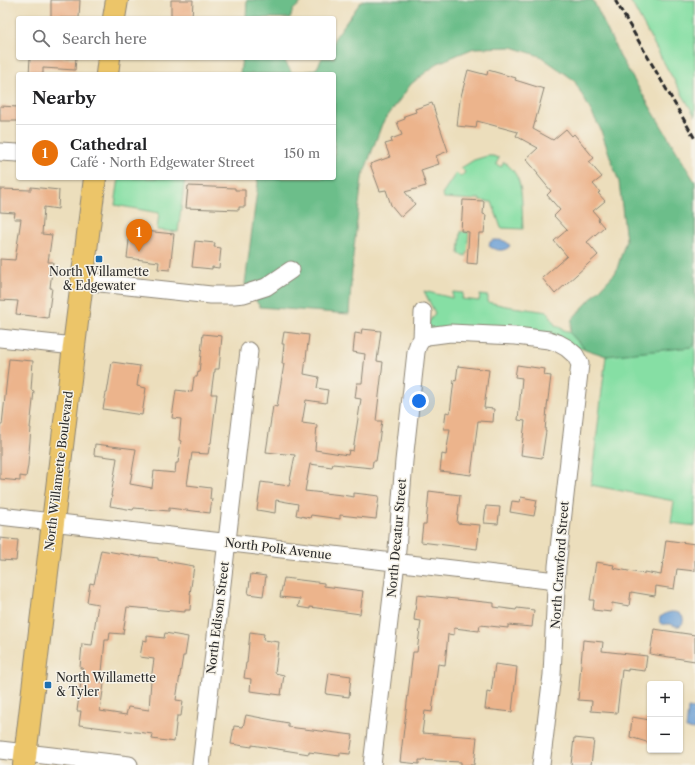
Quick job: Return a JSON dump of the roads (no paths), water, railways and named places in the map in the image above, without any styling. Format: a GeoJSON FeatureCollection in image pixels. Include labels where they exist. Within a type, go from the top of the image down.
{"type":"FeatureCollection","features":[{"type":"Feature","properties":{"kind":"main road"},"geometry":{"type":"LineString","coordinates":[[114,16],[117,0]]}},
{"type":"Feature","properties":{"kind":"main road"},"geometry":{"type":"LineString","coordinates":[[107,72],[109,60]]}},
{"type":"Feature","properties":{"kind":"main road","name":"North Willamette Boulevard"},"geometry":{"type":"LineString","coordinates":[[25,759],[95,180]]}},
{"type":"Feature","properties":{"kind":"street"},"geometry":{"type":"LineString","coordinates":[[0,152],[16,152]]}},
{"type":"Feature","properties":{"kind":"street"},"geometry":{"type":"LineString","coordinates":[[82,281],[211,295],[234,295],[244,294],[266,287],[291,270]]}},
{"type":"Feature","properties":{"kind":"street","name":"North Decatur Street"},"geometry":{"type":"LineString","coordinates":[[372,765],[396,562],[404,461],[416,352],[422,339],[423,312]]}},
{"type":"Feature","properties":{"kind":"street","name":"North Crawford Street"},"geometry":{"type":"LineString","coordinates":[[422,339],[435,334],[450,333],[516,336],[549,340],[567,348],[580,364],[556,581],[552,674],[541,765]]}},
{"type":"Feature","properties":{"kind":"street"},"geometry":{"type":"LineString","coordinates":[[0,338],[74,346]]}},
{"type":"Feature","properties":{"kind":"street","name":"North Edison Street"},"geometry":{"type":"LineString","coordinates":[[201,765],[249,351]]}},
{"type":"Feature","properties":{"kind":"street","name":"North Polk Avenue"},"geometry":{"type":"LineString","coordinates":[[0,516],[556,581]]}},
{"type":"Feature","properties":{"kind":"street"},"geometry":{"type":"LineString","coordinates":[[0,750],[25,759],[129,765]]}},
{"type":"Feature","properties":{"kind":"water"},"geometry":{"type":"Polygon","coordinates":[[[494,240],[505,241],[510,246],[503,250],[494,249],[489,246],[490,242],[494,240]]]}},
{"type":"Feature","properties":{"kind":"water"},"geometry":{"type":"Polygon","coordinates":[[[671,612],[677,612],[682,615],[683,621],[681,625],[676,626],[660,623],[660,617],[671,612]]]}},
{"type":"Feature","properties":{"kind":"water"},"geometry":{"type":"Polygon","coordinates":[[[688,708],[695,709],[695,730],[686,729],[688,708]]]}},
{"type":"Feature","properties":{"kind":"railway"},"geometry":{"type":"LineString","coordinates":[[615,0],[695,139]]}},
{"type":"Feature","properties":{"kind":"place","name":"Cathedral"},"geometry":{"type":"Point","coordinates":[139,252]}},
{"type":"Feature","properties":{"kind":"place","name":"North Willamette & Edgewater"},"geometry":{"type":"Point","coordinates":[99,259]}},
{"type":"Feature","properties":{"kind":"place","name":"North Willamette & Tyler"},"geometry":{"type":"Point","coordinates":[48,685]}}]}
